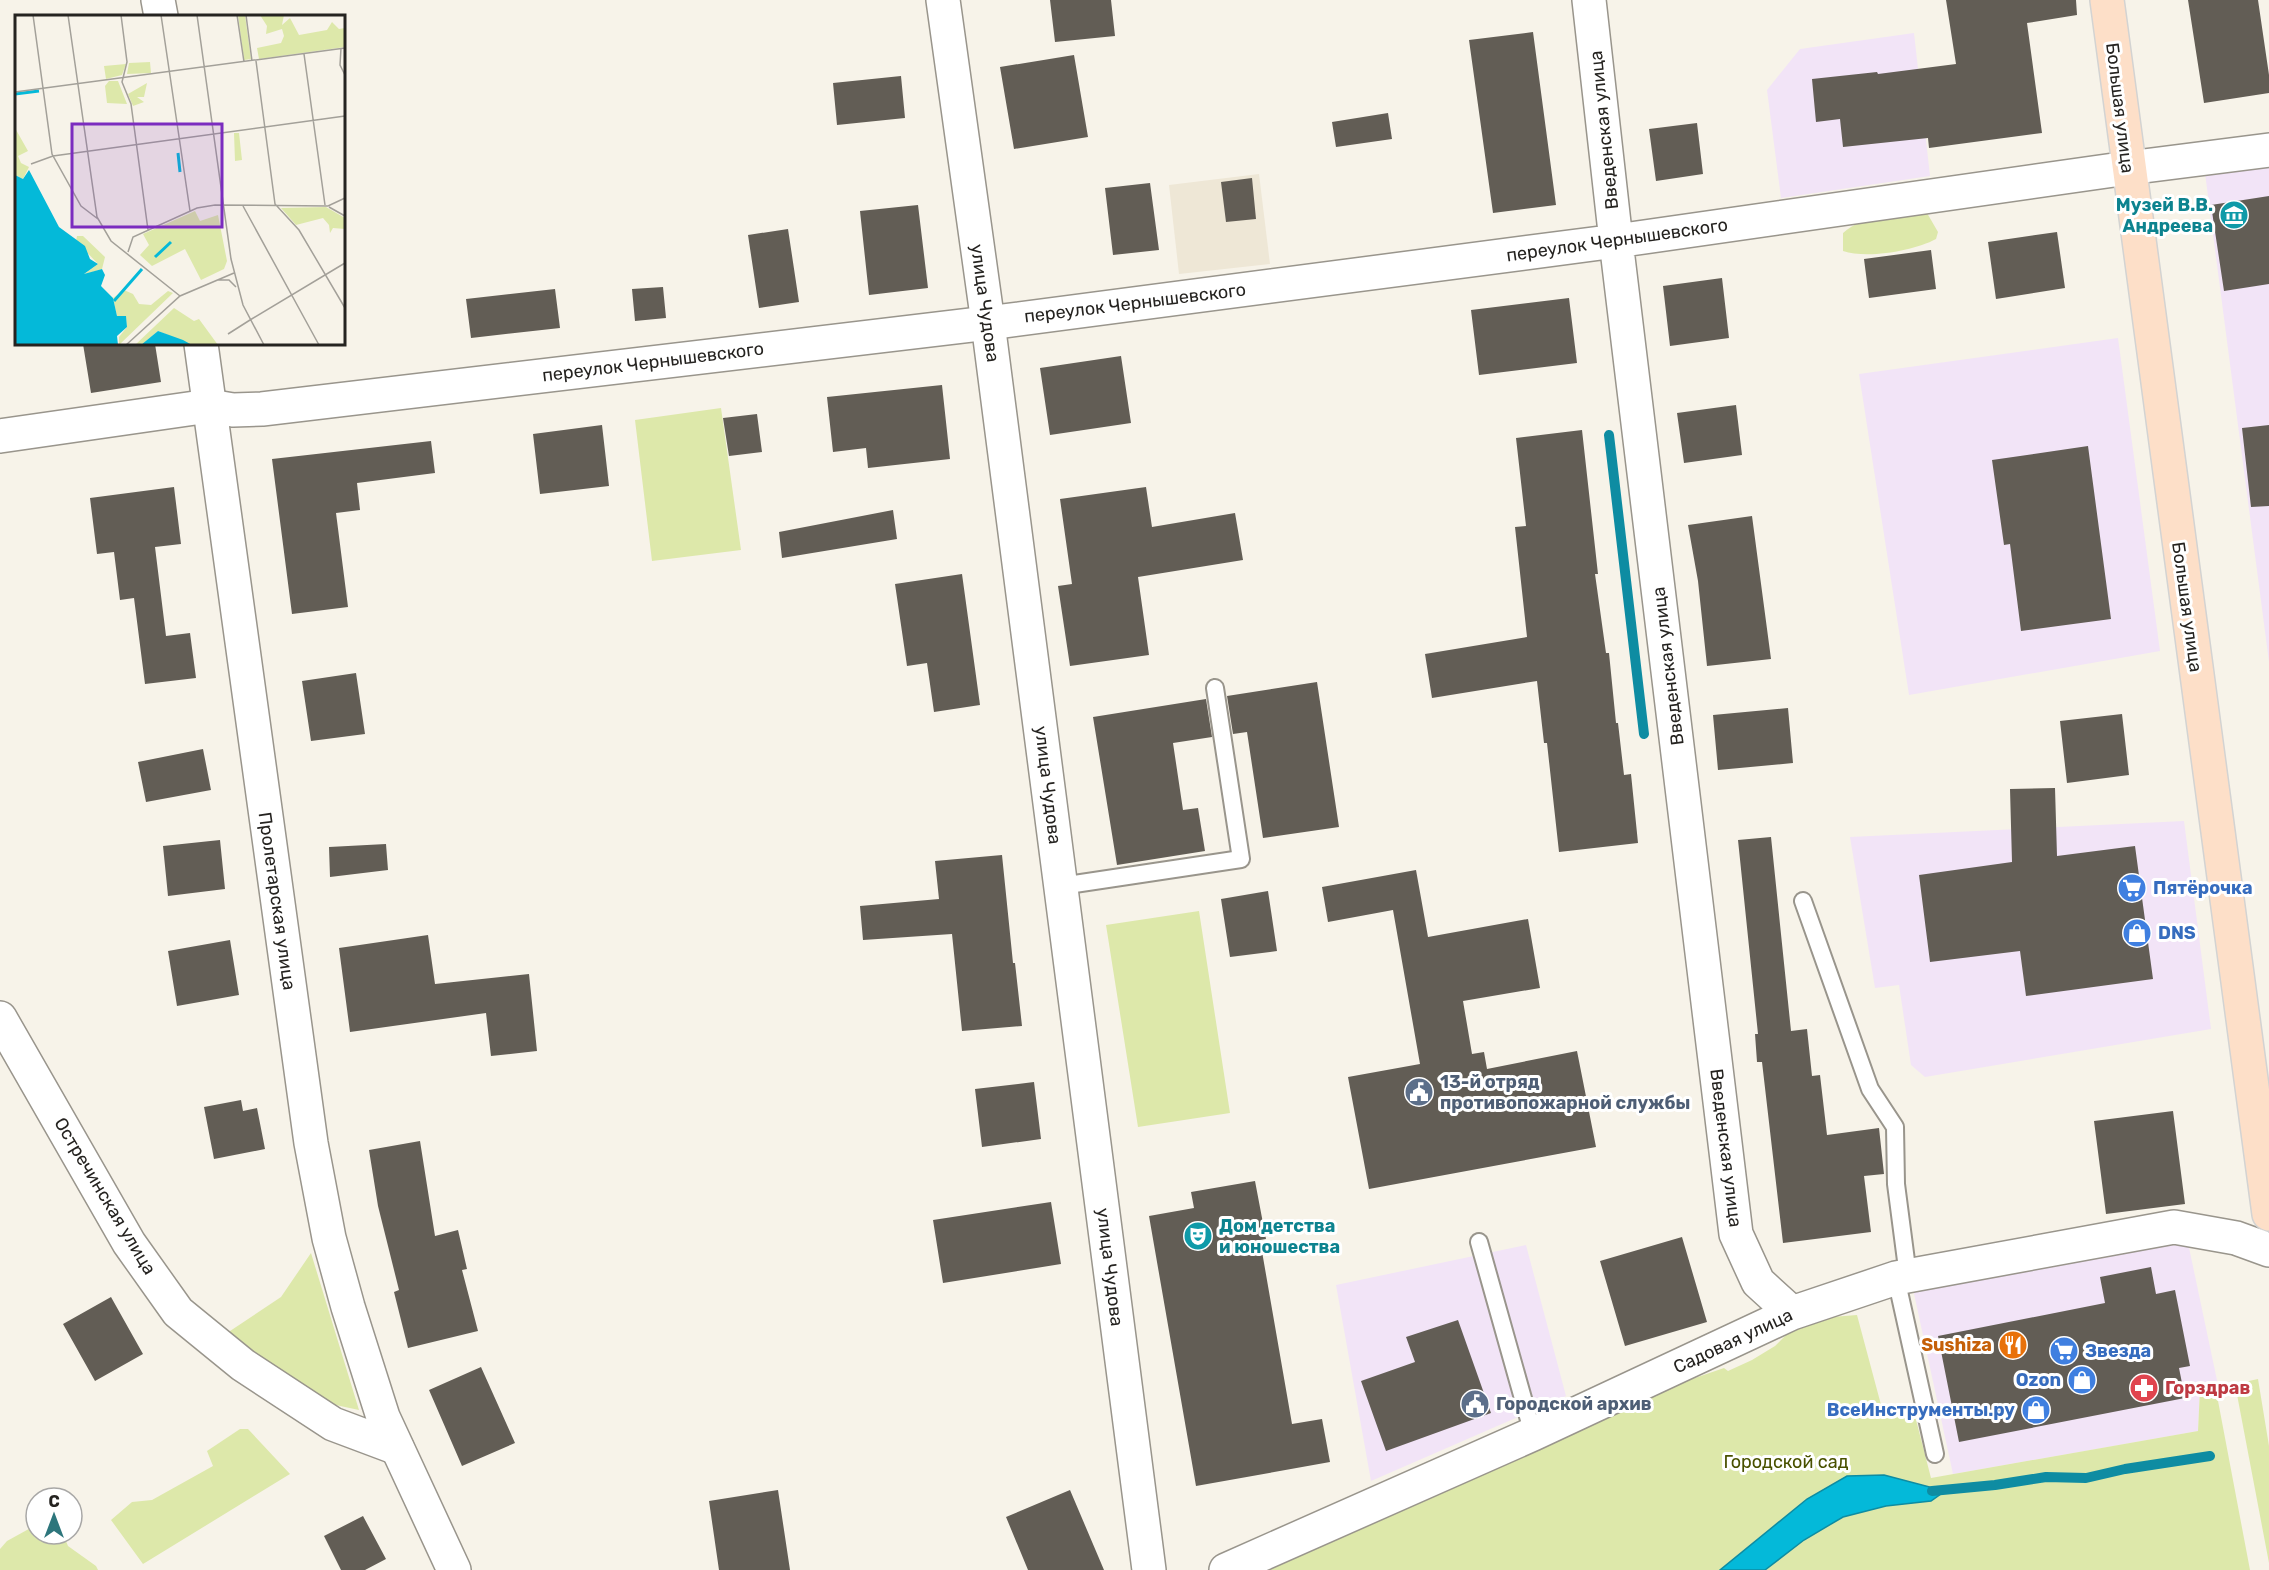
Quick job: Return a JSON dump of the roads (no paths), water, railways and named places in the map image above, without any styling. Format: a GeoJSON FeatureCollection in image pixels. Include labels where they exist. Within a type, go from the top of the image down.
{"type":"FeatureCollection","features":[{"type":"Feature","properties":{"kind":"main road","name":"Большая улица"},"geometry":{"type":"LineString","coordinates":[[2107,0],[2269,1214]]}},
{"type":"Feature","properties":{"kind":"street"},"geometry":{"type":"LineString","coordinates":[[158,0],[160,15]]}},
{"type":"Feature","properties":{"kind":"street","name":"улица Чудова"},"geometry":{"type":"LineString","coordinates":[[943,0],[988,323],[1149,1570]]}},
{"type":"Feature","properties":{"kind":"street","name":"Введенская улица"},"geometry":{"type":"LineString","coordinates":[[1589,0],[1736,1234],[1758,1282],[1792,1313]]}},
{"type":"Feature","properties":{"kind":"street","name":"переулок Чернышевского"},"geometry":{"type":"LineString","coordinates":[[0,436],[209,406],[233,410],[262,409],[988,323],[1616,241],[2269,150]]}},
{"type":"Feature","properties":{"kind":"street","name":"Пролетарская улица"},"geometry":{"type":"LineString","coordinates":[[201,345],[310,1143],[329,1238],[348,1307],[384,1417],[397,1448]]}},
{"type":"Feature","properties":{"kind":"street","name":"Остречинская улица"},"geometry":{"type":"LineString","coordinates":[[0,1018],[129,1243],[178,1312],[243,1365],[333,1424],[397,1448]]}},
{"type":"Feature","properties":{"kind":"street","name":"Садовая улица"},"geometry":{"type":"LineString","coordinates":[[1226,1570],[1533,1434],[1792,1313],[1902,1277],[2174,1227],[2236,1238],[2269,1250]]}},
{"type":"Feature","properties":{"kind":"street"},"geometry":{"type":"LineString","coordinates":[[397,1448],[454,1570]]}},
{"type":"Feature","properties":{"kind":"lane"},"geometry":{"type":"LineString","coordinates":[[1061,886],[1241,858],[1215,688]]}},
{"type":"Feature","properties":{"kind":"lane"},"geometry":{"type":"LineString","coordinates":[[1803,901],[1870,1089],[1895,1127],[1902,1277],[1935,1454]]}},
{"type":"Feature","properties":{"kind":"lane"},"geometry":{"type":"LineString","coordinates":[[1479,1242],[1533,1434]]}},
{"type":"Feature","properties":{"kind":"water"},"geometry":{"type":"Polygon","coordinates":[[[1884,1475],[1945,1491],[1931,1501],[1886,1506],[1843,1517],[1804,1540],[1765,1570],[1720,1570],[1807,1499],[1847,1476],[1884,1475]]]}},
{"type":"Feature","properties":{"kind":"waterway"},"geometry":{"type":"LineString","coordinates":[[1609,435],[1644,734]]}},
{"type":"Feature","properties":{"kind":"waterway"},"geometry":{"type":"LineString","coordinates":[[1932,1491],[2046,1477],[2086,1478],[2125,1469],[2210,1456]]}},
{"type":"Feature","properties":{"kind":"place","name":"Музей В.В. Андреева"},"geometry":{"type":"Point","coordinates":[2234,215]}},
{"type":"Feature","properties":{"kind":"place","name":"Пятёрочка"},"geometry":{"type":"Point","coordinates":[2132,888]}},
{"type":"Feature","properties":{"kind":"place","name":"DNS"},"geometry":{"type":"Point","coordinates":[2137,933]}},
{"type":"Feature","properties":{"kind":"place","name":"13-й отряд противопожарной службы"},"geometry":{"type":"Point","coordinates":[1419,1092]}},
{"type":"Feature","properties":{"kind":"place","name":"Дом детства и юношества"},"geometry":{"type":"Point","coordinates":[1198,1236]}},
{"type":"Feature","properties":{"kind":"place","name":"Sushiza"},"geometry":{"type":"Point","coordinates":[2013,1345]}},
{"type":"Feature","properties":{"kind":"place","name":"Звезда"},"geometry":{"type":"Point","coordinates":[2064,1351]}},
{"type":"Feature","properties":{"kind":"place","name":"Ozon"},"geometry":{"type":"Point","coordinates":[2082,1380]}},
{"type":"Feature","properties":{"kind":"place","name":"Горздрав"},"geometry":{"type":"Point","coordinates":[2144,1388]}},
{"type":"Feature","properties":{"kind":"place","name":"Городской архив"},"geometry":{"type":"Point","coordinates":[1475,1404]}},
{"type":"Feature","properties":{"kind":"place","name":"ВсеИнструменты.ру"},"geometry":{"type":"Point","coordinates":[2036,1410]}},
{"type":"Feature","properties":{"kind":"park label","name":"Городской сад"},"geometry":{"type":"Point","coordinates":[1786,1462]}}]}
